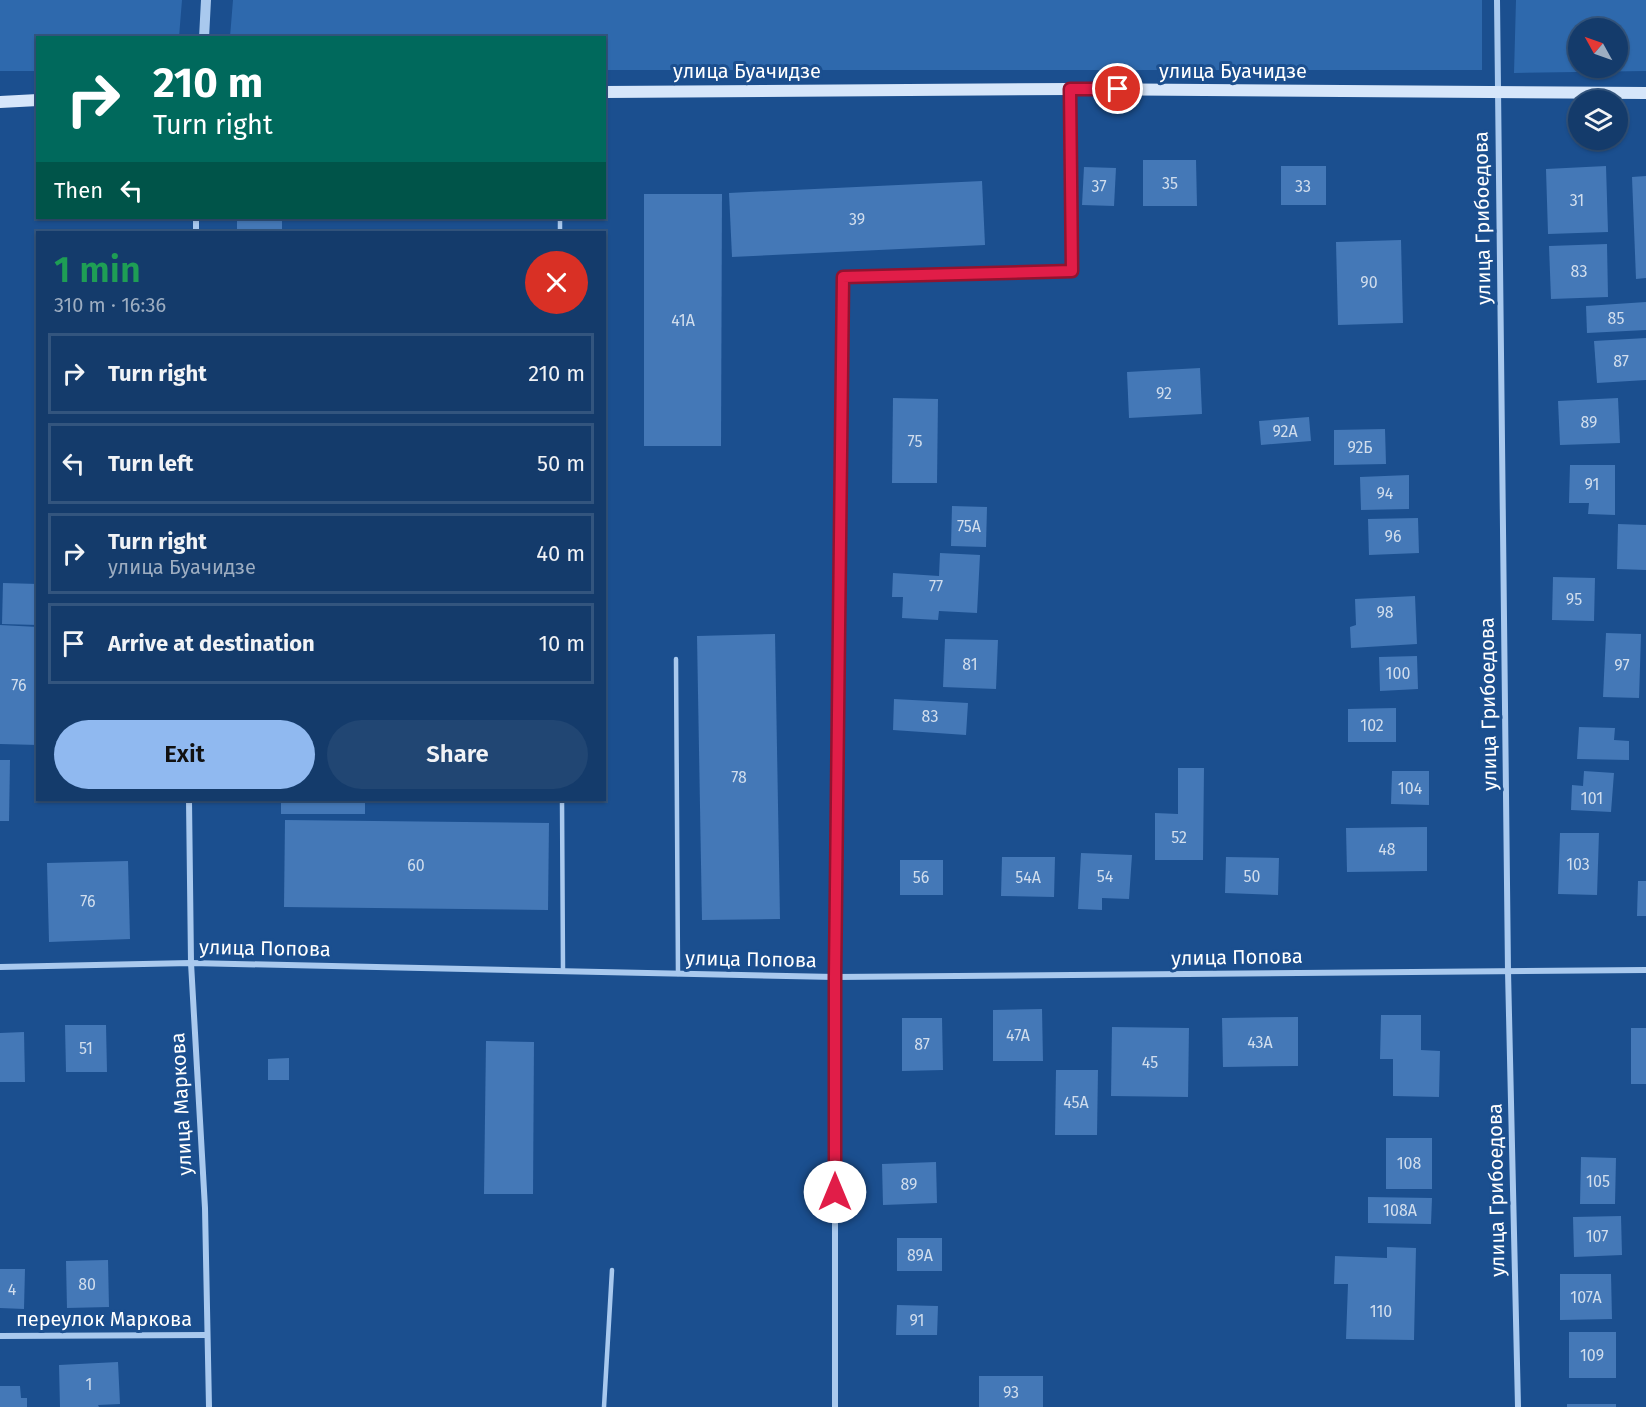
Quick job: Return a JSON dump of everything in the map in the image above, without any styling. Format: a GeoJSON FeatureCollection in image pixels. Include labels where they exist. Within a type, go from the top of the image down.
{"type":"FeatureCollection","features":[{"type":"Feature","properties":{"kind":"main road","name":"улица Буачидзе"},"geometry":{"type":"LineString","coordinates":[[606,92],[1070,89],[1646,93]]}},
{"type":"Feature","properties":{"kind":"main road"},"geometry":{"type":"LineString","coordinates":[[0,102],[36,100]]}},
{"type":"Feature","properties":{"kind":"street"},"geometry":{"type":"LineString","coordinates":[[204,36],[207,0]]}},
{"type":"Feature","properties":{"kind":"street","name":"улица Грибоедова"},"geometry":{"type":"LineString","coordinates":[[1497,0],[1508,971],[1518,1407]]}},
{"type":"Feature","properties":{"kind":"street"},"geometry":{"type":"LineString","coordinates":[[835,1407],[835,977],[843,277]]}},
{"type":"Feature","properties":{"kind":"street","name":"улица Маркова"},"geometry":{"type":"LineString","coordinates":[[189,801],[191,963],[205,1208],[209,1407]]}},
{"type":"Feature","properties":{"kind":"street","name":"улица Попова"},"geometry":{"type":"LineString","coordinates":[[0,967],[191,963],[835,977],[1646,970]]}},
{"type":"Feature","properties":{"kind":"street","name":"переулок Маркова"},"geometry":{"type":"LineString","coordinates":[[0,1336],[207,1335]]}},
{"type":"Feature","properties":{"kind":"lane"},"geometry":{"type":"LineString","coordinates":[[843,277],[1072,271],[1070,89]]}},
{"type":"Feature","properties":{"kind":"lane"},"geometry":{"type":"LineString","coordinates":[[676,659],[678,974]]}},
{"type":"Feature","properties":{"kind":"lane"},"geometry":{"type":"LineString","coordinates":[[562,801],[563,971]]}},
{"type":"Feature","properties":{"kind":"lane"},"geometry":{"type":"LineString","coordinates":[[604,1407],[612,1270]]}},
{"type":"Feature","properties":{"kind":"shaded area"},"geometry":{"type":"Polygon","coordinates":[[[0,0],[182,0],[179,36],[36,36],[36,71],[0,71],[0,0]]]}},
{"type":"Feature","properties":{"kind":"shaded area"},"geometry":{"type":"Polygon","coordinates":[[[233,0],[1482,0],[1482,70],[606,70],[606,36],[230,36],[233,0]]]}},
{"type":"Feature","properties":{"kind":"shaded area"},"geometry":{"type":"Polygon","coordinates":[[[1516,0],[1646,0],[1646,71],[1628,71],[1628,18],[1568,18],[1568,72],[1514,73],[1516,0]]]}},
{"type":"Feature","properties":{"kind":"building"},"geometry":{"type":"Polygon","coordinates":[[[1143,160],[1196,160],[1197,206],[1143,206],[1143,160]]]}},
{"type":"Feature","properties":{"kind":"building"},"geometry":{"type":"Polygon","coordinates":[[[1281,166],[1326,166],[1326,205],[1281,205],[1281,166]]]}},
{"type":"Feature","properties":{"kind":"building"},"geometry":{"type":"Polygon","coordinates":[[[1606,166],[1608,232],[1548,234],[1546,169],[1606,166]]]}},
{"type":"Feature","properties":{"kind":"building"},"geometry":{"type":"Polygon","coordinates":[[[1084,167],[1116,168],[1114,206],[1082,205],[1084,167]]]}},
{"type":"Feature","properties":{"kind":"building"},"geometry":{"type":"Polygon","coordinates":[[[1646,176],[1646,278],[1636,279],[1632,177],[1646,176]]]}},
{"type":"Feature","properties":{"kind":"building"},"geometry":{"type":"Polygon","coordinates":[[[982,181],[985,245],[732,257],[729,193],[982,181]]]}},
{"type":"Feature","properties":{"kind":"building"},"geometry":{"type":"Polygon","coordinates":[[[644,194],[722,194],[721,446],[644,446],[644,194]]]}},
{"type":"Feature","properties":{"kind":"building"},"geometry":{"type":"Polygon","coordinates":[[[237,219],[282,219],[282,231],[237,231],[237,219]]]}},
{"type":"Feature","properties":{"kind":"building"},"geometry":{"type":"Polygon","coordinates":[[[1401,240],[1403,323],[1338,325],[1336,242],[1401,240]]]}},
{"type":"Feature","properties":{"kind":"building"},"geometry":{"type":"Polygon","coordinates":[[[1607,244],[1608,297],[1551,299],[1549,246],[1607,244]]]}},
{"type":"Feature","properties":{"kind":"building"},"geometry":{"type":"Polygon","coordinates":[[[1646,302],[1646,330],[1587,333],[1586,306],[1646,302]]]}},
{"type":"Feature","properties":{"kind":"building"},"geometry":{"type":"Polygon","coordinates":[[[1646,338],[1646,380],[1597,383],[1594,341],[1646,338]]]}},
{"type":"Feature","properties":{"kind":"building"},"geometry":{"type":"Polygon","coordinates":[[[1200,368],[1202,414],[1129,418],[1127,372],[1200,368]]]}},
{"type":"Feature","properties":{"kind":"building"},"geometry":{"type":"Polygon","coordinates":[[[893,398],[938,399],[937,483],[892,483],[893,398]]]}},
{"type":"Feature","properties":{"kind":"building"},"geometry":{"type":"Polygon","coordinates":[[[1618,398],[1620,443],[1560,445],[1558,401],[1618,398]]]}},
{"type":"Feature","properties":{"kind":"building"},"geometry":{"type":"Polygon","coordinates":[[[1309,417],[1311,441],[1261,445],[1259,421],[1309,417]]]}},
{"type":"Feature","properties":{"kind":"building"},"geometry":{"type":"Polygon","coordinates":[[[1385,429],[1386,464],[1334,465],[1334,430],[1385,429]]]}},
{"type":"Feature","properties":{"kind":"building"},"geometry":{"type":"Polygon","coordinates":[[[1570,465],[1615,465],[1615,515],[1588,514],[1589,503],[1569,503],[1570,465]]]}},
{"type":"Feature","properties":{"kind":"building"},"geometry":{"type":"Polygon","coordinates":[[[1409,475],[1409,509],[1361,510],[1360,477],[1409,475]]]}},
{"type":"Feature","properties":{"kind":"building"},"geometry":{"type":"Polygon","coordinates":[[[952,506],[987,507],[986,547],[951,546],[952,506]]]}},
{"type":"Feature","properties":{"kind":"building"},"geometry":{"type":"Polygon","coordinates":[[[1418,518],[1419,553],[1369,555],[1368,519],[1418,518]]]}},
{"type":"Feature","properties":{"kind":"building"},"geometry":{"type":"Polygon","coordinates":[[[1618,524],[1646,525],[1646,570],[1617,569],[1618,524]]]}},
{"type":"Feature","properties":{"kind":"building"},"geometry":{"type":"Polygon","coordinates":[[[940,553],[980,555],[977,613],[939,611],[938,620],[902,618],[903,597],[892,597],[893,573],[939,576],[940,553]]]}},
{"type":"Feature","properties":{"kind":"building"},"geometry":{"type":"Polygon","coordinates":[[[1553,577],[1595,578],[1594,621],[1552,620],[1553,577]]]}},
{"type":"Feature","properties":{"kind":"building"},"geometry":{"type":"Polygon","coordinates":[[[3,583],[36,584],[36,625],[2,624],[3,583]]]}},
{"type":"Feature","properties":{"kind":"building"},"geometry":{"type":"Polygon","coordinates":[[[1415,596],[1417,644],[1351,648],[1350,627],[1356,625],[1355,599],[1415,596]]]}},
{"type":"Feature","properties":{"kind":"building"},"geometry":{"type":"Polygon","coordinates":[[[0,625],[36,627],[36,745],[0,744],[0,625]]]}},
{"type":"Feature","properties":{"kind":"building"},"geometry":{"type":"Polygon","coordinates":[[[1606,633],[1641,634],[1639,698],[1603,697],[1606,633]]]}},
{"type":"Feature","properties":{"kind":"building"},"geometry":{"type":"Polygon","coordinates":[[[775,634],[780,919],[702,920],[697,636],[775,634]]]}},
{"type":"Feature","properties":{"kind":"building"},"geometry":{"type":"Polygon","coordinates":[[[945,639],[998,640],[996,689],[943,687],[945,639]]]}},
{"type":"Feature","properties":{"kind":"building"},"geometry":{"type":"Polygon","coordinates":[[[1417,656],[1418,689],[1380,691],[1379,657],[1417,656]]]}},
{"type":"Feature","properties":{"kind":"building"},"geometry":{"type":"Polygon","coordinates":[[[894,699],[968,703],[966,735],[893,730],[894,699]]]}},
{"type":"Feature","properties":{"kind":"building"},"geometry":{"type":"Polygon","coordinates":[[[1396,708],[1396,742],[1348,742],[1348,709],[1396,708]]]}},
{"type":"Feature","properties":{"kind":"building"},"geometry":{"type":"Polygon","coordinates":[[[1579,727],[1615,728],[1614,740],[1629,741],[1629,760],[1577,759],[1579,727]]]}},
{"type":"Feature","properties":{"kind":"building"},"geometry":{"type":"Polygon","coordinates":[[[0,760],[10,760],[9,821],[0,821],[0,760]]]}},
{"type":"Feature","properties":{"kind":"building"},"geometry":{"type":"Polygon","coordinates":[[[1178,768],[1204,768],[1203,860],[1155,860],[1155,813],[1178,814],[1178,768]]]}},
{"type":"Feature","properties":{"kind":"building"},"geometry":{"type":"Polygon","coordinates":[[[1392,771],[1429,771],[1429,805],[1391,804],[1392,771]]]}},
{"type":"Feature","properties":{"kind":"building"},"geometry":{"type":"Polygon","coordinates":[[[1584,771],[1614,773],[1611,812],[1571,810],[1572,785],[1583,786],[1584,771]]]}},
{"type":"Feature","properties":{"kind":"building"},"geometry":{"type":"Polygon","coordinates":[[[281,801],[365,801],[365,814],[281,814],[281,801]]]}},
{"type":"Feature","properties":{"kind":"building"},"geometry":{"type":"Polygon","coordinates":[[[285,820],[549,823],[548,910],[284,907],[285,820]]]}},
{"type":"Feature","properties":{"kind":"building"},"geometry":{"type":"Polygon","coordinates":[[[1427,827],[1427,871],[1347,872],[1346,828],[1427,827]]]}},
{"type":"Feature","properties":{"kind":"building"},"geometry":{"type":"Polygon","coordinates":[[[1560,833],[1599,833],[1597,895],[1558,894],[1560,833]]]}},
{"type":"Feature","properties":{"kind":"building"},"geometry":{"type":"Polygon","coordinates":[[[1081,853],[1132,855],[1129,899],[1102,898],[1102,910],[1078,909],[1081,853]]]}},
{"type":"Feature","properties":{"kind":"building"},"geometry":{"type":"Polygon","coordinates":[[[1002,857],[1055,857],[1054,897],[1001,896],[1002,857]]]}},
{"type":"Feature","properties":{"kind":"building"},"geometry":{"type":"Polygon","coordinates":[[[1226,857],[1279,858],[1278,895],[1225,893],[1226,857]]]}},
{"type":"Feature","properties":{"kind":"building"},"geometry":{"type":"Polygon","coordinates":[[[900,860],[943,860],[943,895],[900,895],[900,860]]]}},
{"type":"Feature","properties":{"kind":"building"},"geometry":{"type":"Polygon","coordinates":[[[128,861],[130,939],[49,942],[47,863],[128,861]]]}},
{"type":"Feature","properties":{"kind":"building"},"geometry":{"type":"Polygon","coordinates":[[[1638,881],[1646,881],[1646,916],[1637,916],[1638,881]]]}},
{"type":"Feature","properties":{"kind":"building"},"geometry":{"type":"Polygon","coordinates":[[[1042,1009],[1043,1061],[993,1061],[993,1010],[1042,1009]]]}},
{"type":"Feature","properties":{"kind":"building"},"geometry":{"type":"Polygon","coordinates":[[[1381,1015],[1421,1015],[1421,1050],[1440,1051],[1439,1097],[1393,1096],[1393,1059],[1380,1059],[1381,1015]]]}},
{"type":"Feature","properties":{"kind":"building"},"geometry":{"type":"Polygon","coordinates":[[[1298,1017],[1298,1066],[1223,1067],[1222,1018],[1298,1017]]]}},
{"type":"Feature","properties":{"kind":"building"},"geometry":{"type":"Polygon","coordinates":[[[902,1018],[942,1018],[943,1070],[902,1071],[902,1018]]]}},
{"type":"Feature","properties":{"kind":"building"},"geometry":{"type":"Polygon","coordinates":[[[65,1025],[106,1025],[107,1072],[66,1072],[65,1025]]]}},
{"type":"Feature","properties":{"kind":"building"},"geometry":{"type":"Polygon","coordinates":[[[1112,1027],[1189,1028],[1188,1097],[1111,1096],[1112,1027]]]}},
{"type":"Feature","properties":{"kind":"building"},"geometry":{"type":"Polygon","coordinates":[[[1631,1028],[1646,1028],[1646,1084],[1631,1084],[1631,1028]]]}},
{"type":"Feature","properties":{"kind":"building"},"geometry":{"type":"Polygon","coordinates":[[[24,1032],[25,1082],[0,1082],[0,1033],[24,1032]]]}},
{"type":"Feature","properties":{"kind":"building"},"geometry":{"type":"Polygon","coordinates":[[[486,1041],[534,1042],[533,1194],[484,1194],[486,1041]]]}},
{"type":"Feature","properties":{"kind":"building"},"geometry":{"type":"Polygon","coordinates":[[[289,1058],[289,1080],[268,1080],[268,1059],[289,1058]]]}},
{"type":"Feature","properties":{"kind":"building"},"geometry":{"type":"Polygon","coordinates":[[[1056,1070],[1098,1070],[1097,1135],[1055,1135],[1056,1070]]]}},
{"type":"Feature","properties":{"kind":"building"},"geometry":{"type":"Polygon","coordinates":[[[1386,1138],[1432,1138],[1432,1189],[1386,1189],[1386,1138]]]}},
{"type":"Feature","properties":{"kind":"building"},"geometry":{"type":"Polygon","coordinates":[[[1581,1157],[1616,1158],[1615,1204],[1580,1204],[1581,1157]]]}},
{"type":"Feature","properties":{"kind":"building"},"geometry":{"type":"Polygon","coordinates":[[[936,1162],[937,1203],[883,1205],[882,1164],[936,1162]]]}},
{"type":"Feature","properties":{"kind":"building"},"geometry":{"type":"Polygon","coordinates":[[[1368,1197],[1432,1198],[1431,1224],[1368,1223],[1368,1197]]]}},
{"type":"Feature","properties":{"kind":"building"},"geometry":{"type":"Polygon","coordinates":[[[1621,1216],[1622,1255],[1574,1257],[1573,1217],[1621,1216]]]}},
{"type":"Feature","properties":{"kind":"building"},"geometry":{"type":"Polygon","coordinates":[[[897,1238],[942,1238],[942,1271],[897,1271],[897,1238]]]}},
{"type":"Feature","properties":{"kind":"building"},"geometry":{"type":"Polygon","coordinates":[[[1387,1247],[1416,1248],[1414,1340],[1346,1339],[1348,1284],[1334,1284],[1335,1256],[1387,1258],[1387,1247]]]}},
{"type":"Feature","properties":{"kind":"building"},"geometry":{"type":"Polygon","coordinates":[[[108,1260],[109,1307],[67,1308],[66,1261],[108,1260]]]}},
{"type":"Feature","properties":{"kind":"building"},"geometry":{"type":"Polygon","coordinates":[[[0,1269],[25,1269],[24,1309],[0,1308],[0,1269]]]}},
{"type":"Feature","properties":{"kind":"building"},"geometry":{"type":"Polygon","coordinates":[[[1560,1274],[1611,1274],[1612,1319],[1560,1320],[1560,1274]]]}},
{"type":"Feature","properties":{"kind":"building"},"geometry":{"type":"Polygon","coordinates":[[[897,1305],[938,1306],[937,1335],[896,1335],[897,1305]]]}},
{"type":"Feature","properties":{"kind":"building"},"geometry":{"type":"Polygon","coordinates":[[[1569,1332],[1616,1332],[1616,1378],[1569,1378],[1569,1332]]]}},
{"type":"Feature","properties":{"kind":"building"},"geometry":{"type":"Polygon","coordinates":[[[118,1362],[120,1404],[98,1405],[99,1407],[60,1407],[59,1365],[118,1362]]]}},
{"type":"Feature","properties":{"kind":"building"},"geometry":{"type":"Polygon","coordinates":[[[979,1376],[1043,1376],[1043,1407],[979,1407],[979,1376]]]}},
{"type":"Feature","properties":{"kind":"building"},"geometry":{"type":"Polygon","coordinates":[[[0,1386],[20,1386],[21,1398],[27,1398],[27,1407],[0,1407],[0,1386]]]}},
{"type":"Feature","properties":{"kind":"building"},"geometry":{"type":"Polygon","coordinates":[[[1567,1404],[1616,1404],[1616,1407],[1567,1407],[1567,1404]]]}},
{"type":"Feature","properties":{"kind":"route"},"geometry":{"type":"LineString","coordinates":[[835,1192],[835,977],[843,277],[1072,271],[1070,89],[1118,89]]}}]}
